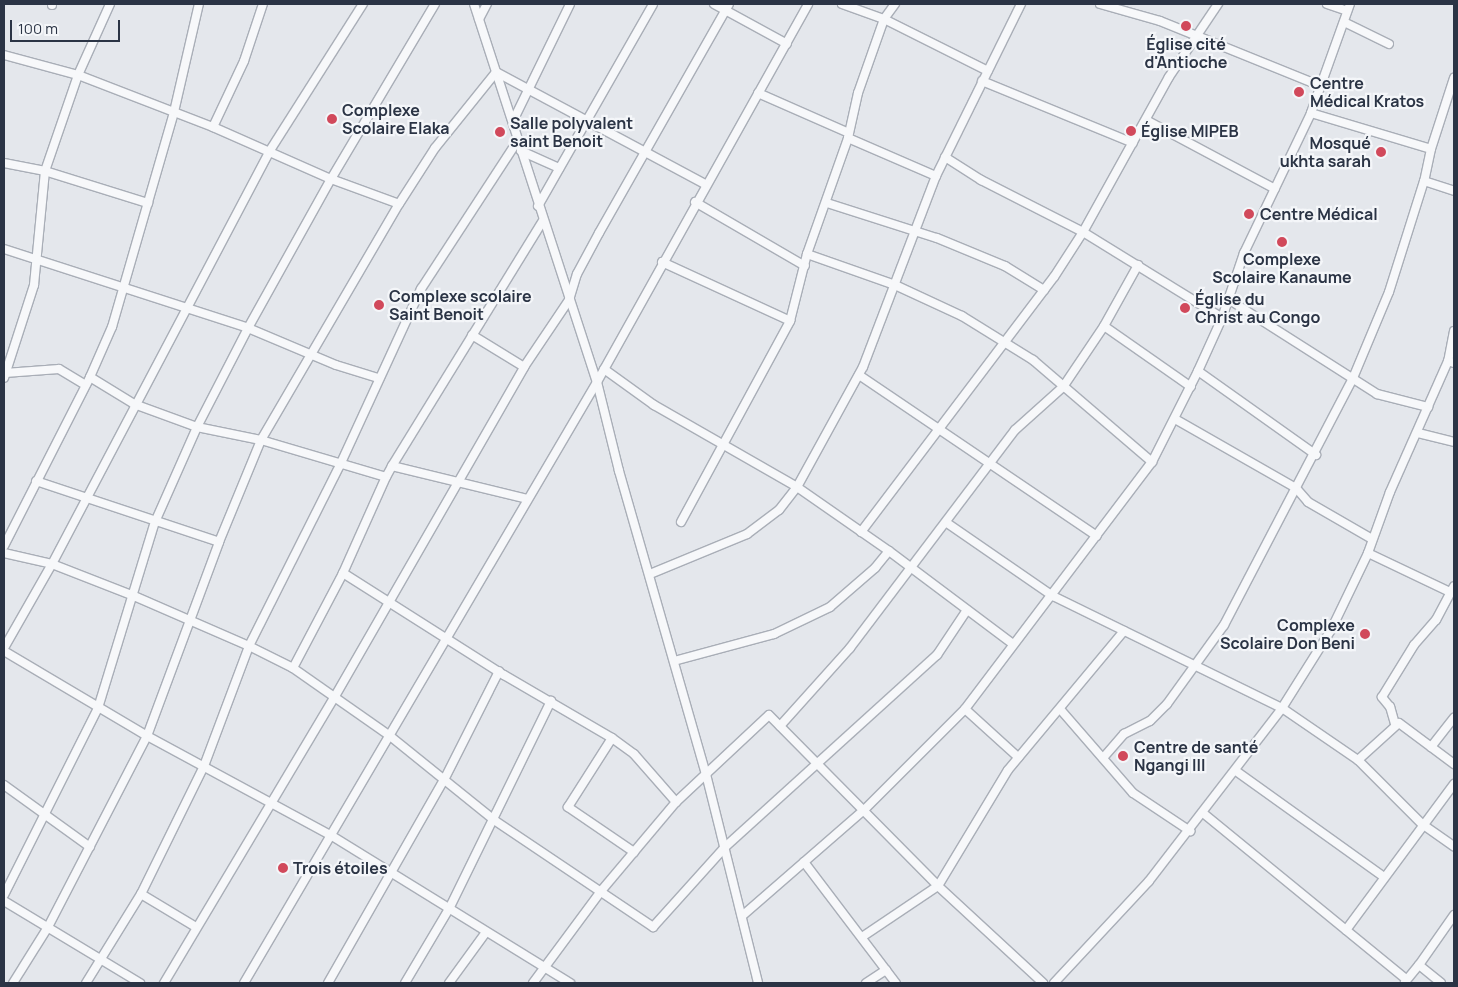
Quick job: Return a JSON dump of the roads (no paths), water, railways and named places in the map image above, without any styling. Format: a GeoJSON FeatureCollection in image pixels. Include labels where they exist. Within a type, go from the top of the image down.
{"type":"FeatureCollection","features":[{"type":"Feature","properties":{"kind":"street"},"geometry":{"type":"LineString","coordinates":[[86,385],[58,369],[4,375],[7,351],[25,320],[37,259],[45,171],[78,75],[110,4]]}},
{"type":"Feature","properties":{"kind":"street"},"geometry":{"type":"LineString","coordinates":[[4,546],[90,377],[112,327],[174,112],[199,4]]}},
{"type":"Feature","properties":{"kind":"street"},"geometry":{"type":"LineString","coordinates":[[213,127],[244,61],[263,4]]}},
{"type":"Feature","properties":{"kind":"street"},"geometry":{"type":"LineString","coordinates":[[363,4],[269,152],[187,310],[134,404],[52,564],[4,650],[147,736],[332,836],[570,983]]}},
{"type":"Feature","properties":{"kind":"street"},"geometry":{"type":"LineString","coordinates":[[4,895],[98,708],[134,596],[155,522],[197,428],[248,328],[331,180],[435,4]]}},
{"type":"Feature","properties":{"kind":"street"},"geometry":{"type":"LineString","coordinates":[[474,4],[513,121],[568,300],[597,382],[619,471],[706,774],[758,983]]}},
{"type":"Feature","properties":{"kind":"street"},"geometry":{"type":"LineString","coordinates":[[479,19],[487,4]]}},
{"type":"Feature","properties":{"kind":"street"},"geometry":{"type":"LineString","coordinates":[[513,121],[570,4]]}},
{"type":"Feature","properties":{"kind":"street"},"geometry":{"type":"LineString","coordinates":[[538,206],[654,4]]}},
{"type":"Feature","properties":{"kind":"street"},"geometry":{"type":"LineString","coordinates":[[714,4],[727,7],[787,44]]}},
{"type":"Feature","properties":{"kind":"street"},"geometry":{"type":"LineString","coordinates":[[244,983],[597,382],[705,184],[787,44],[808,4]]}},
{"type":"Feature","properties":{"kind":"street"},"geometry":{"type":"LineString","coordinates":[[842,4],[884,20],[988,71]]}},
{"type":"Feature","properties":{"kind":"street"},"geometry":{"type":"LineString","coordinates":[[681,522],[790,321],[804,266],[827,203],[848,135],[858,93],[884,20],[895,4]]}},
{"type":"Feature","properties":{"kind":"street"},"geometry":{"type":"LineString","coordinates":[[650,574],[747,534],[779,510],[797,487],[859,375],[936,176],[1021,4]]}},
{"type":"Feature","properties":{"kind":"street"},"geometry":{"type":"LineString","coordinates":[[1100,4],[1121,6],[1321,86]]}},
{"type":"Feature","properties":{"kind":"street"},"geometry":{"type":"LineString","coordinates":[[861,532],[1044,290],[1083,232],[1146,120],[1196,36],[1218,4]]}},
{"type":"Feature","properties":{"kind":"street"},"geometry":{"type":"LineString","coordinates":[[742,916],[865,810],[965,709],[1013,644],[1053,596],[1152,462],[1191,387],[1222,318],[1244,253],[1311,113],[1349,7],[1327,4]]}},
{"type":"Feature","properties":{"kind":"street"},"geometry":{"type":"LineString","coordinates":[[164,983],[334,698],[388,600],[524,367],[568,300],[577,274],[727,7]]}},
{"type":"Feature","properties":{"kind":"street"},"geometry":{"type":"LineString","coordinates":[[1344,22],[1389,44]]}},
{"type":"Feature","properties":{"kind":"street"},"geometry":{"type":"LineString","coordinates":[[4,56],[78,75],[213,127],[331,180],[399,204]]}},
{"type":"Feature","properties":{"kind":"street"},"geometry":{"type":"LineString","coordinates":[[496,72],[646,150],[705,184]]}},
{"type":"Feature","properties":{"kind":"street"},"geometry":{"type":"LineString","coordinates":[[13,983],[48,927],[147,736],[193,620],[219,542],[262,440],[310,353],[399,204],[435,148],[496,72]]}},
{"type":"Feature","properties":{"kind":"street"},"geometry":{"type":"LineString","coordinates":[[1103,758],[1124,734],[1154,718],[1224,625],[1270,533],[1316,455],[1353,378],[1389,292],[1454,78]]}},
{"type":"Feature","properties":{"kind":"street"},"geometry":{"type":"LineString","coordinates":[[982,81],[1133,143]]}},
{"type":"Feature","properties":{"kind":"street"},"geometry":{"type":"LineString","coordinates":[[758,93],[936,176]]}},
{"type":"Feature","properties":{"kind":"street"},"geometry":{"type":"LineString","coordinates":[[1311,113],[1431,149]]}},
{"type":"Feature","properties":{"kind":"street"},"geometry":{"type":"LineString","coordinates":[[1146,120],[1275,189]]}},
{"type":"Feature","properties":{"kind":"street"},"geometry":{"type":"LineString","coordinates":[[86,983],[100,957],[141,894],[204,766],[249,646],[340,465],[378,378],[422,289],[518,140]]}},
{"type":"Feature","properties":{"kind":"street"},"geometry":{"type":"LineString","coordinates":[[521,151],[559,168]]}},
{"type":"Feature","properties":{"kind":"street"},"geometry":{"type":"LineString","coordinates":[[945,157],[981,180],[1083,232],[1222,318]]}},
{"type":"Feature","properties":{"kind":"street"},"geometry":{"type":"LineString","coordinates":[[4,163],[45,171],[148,203]]}},
{"type":"Feature","properties":{"kind":"street"},"geometry":{"type":"LineString","coordinates":[[1424,181],[1454,191]]}},
{"type":"Feature","properties":{"kind":"street"},"geometry":{"type":"LineString","coordinates":[[695,202],[804,266]]}},
{"type":"Feature","properties":{"kind":"street"},"geometry":{"type":"LineString","coordinates":[[827,203],[916,231],[1005,266],[1044,290]]}},
{"type":"Feature","properties":{"kind":"street"},"geometry":{"type":"LineString","coordinates":[[292,668],[343,573],[392,466],[543,221]]}},
{"type":"Feature","properties":{"kind":"street"},"geometry":{"type":"LineString","coordinates":[[4,249],[122,289],[248,328],[378,378]]}},
{"type":"Feature","properties":{"kind":"street"},"geometry":{"type":"LineString","coordinates":[[808,254],[895,285],[962,316],[1036,362],[1152,462]]}},
{"type":"Feature","properties":{"kind":"street"},"geometry":{"type":"LineString","coordinates":[[662,262],[790,321]]}},
{"type":"Feature","properties":{"kind":"street"},"geometry":{"type":"LineString","coordinates":[[780,726],[850,648],[913,569],[1015,430],[1063,387],[1104,326],[1138,265]]}},
{"type":"Feature","properties":{"kind":"street"},"geometry":{"type":"LineString","coordinates":[[1228,299],[1377,394],[1428,407]]}},
{"type":"Feature","properties":{"kind":"street"},"geometry":{"type":"LineString","coordinates":[[1104,326],[1191,387]]}},
{"type":"Feature","properties":{"kind":"street"},"geometry":{"type":"LineString","coordinates":[[1054,983],[1143,888],[1190,831],[1282,708],[1331,630],[1368,553],[1372,539],[1428,407],[1451,362],[1454,331]]}},
{"type":"Feature","properties":{"kind":"street"},"geometry":{"type":"LineString","coordinates":[[472,336],[524,367]]}},
{"type":"Feature","properties":{"kind":"street"},"geometry":{"type":"LineString","coordinates":[[604,369],[654,405],[797,487],[889,550],[1013,644]]}},
{"type":"Feature","properties":{"kind":"street"},"geometry":{"type":"LineString","coordinates":[[1198,371],[1316,455]]}},
{"type":"Feature","properties":{"kind":"street"},"geometry":{"type":"LineString","coordinates":[[859,375],[1097,536]]}},
{"type":"Feature","properties":{"kind":"street"},"geometry":{"type":"LineString","coordinates":[[90,377],[134,404],[197,428],[262,440],[340,465],[386,477]]}},
{"type":"Feature","properties":{"kind":"street"},"geometry":{"type":"LineString","coordinates":[[1175,419],[1296,488],[1308,502],[1372,539]]}},
{"type":"Feature","properties":{"kind":"street"},"geometry":{"type":"LineString","coordinates":[[1418,433],[1454,442]]}},
{"type":"Feature","properties":{"kind":"street"},"geometry":{"type":"LineString","coordinates":[[392,466],[458,480],[527,499]]}},
{"type":"Feature","properties":{"kind":"street"},"geometry":{"type":"LineString","coordinates":[[36,480],[155,522],[219,542]]}},
{"type":"Feature","properties":{"kind":"street"},"geometry":{"type":"LineString","coordinates":[[947,523],[1053,596],[1282,708],[1358,760],[1422,824],[1454,846]]}},
{"type":"Feature","properties":{"kind":"street"},"geometry":{"type":"LineString","coordinates":[[674,661],[774,634],[830,607],[875,568],[889,550]]}},
{"type":"Feature","properties":{"kind":"street"},"geometry":{"type":"LineString","coordinates":[[4,553],[52,564],[134,596],[193,620],[292,668],[390,736],[494,820],[654,928],[725,847],[937,655],[967,610]]}},
{"type":"Feature","properties":{"kind":"street"},"geometry":{"type":"LineString","coordinates":[[1368,553],[1452,589],[1436,620],[1414,645],[1382,698],[1390,707],[1395,724]]}},
{"type":"Feature","properties":{"kind":"street"},"geometry":{"type":"LineString","coordinates":[[343,573],[499,672],[612,738],[634,754],[676,802]]}},
{"type":"Feature","properties":{"kind":"street"},"geometry":{"type":"LineString","coordinates":[[862,937],[938,886],[1018,757],[1124,631]]}},
{"type":"Feature","properties":{"kind":"street"},"geometry":{"type":"LineString","coordinates":[[328,983],[444,780],[499,672]]}},
{"type":"Feature","properties":{"kind":"street"},"geometry":{"type":"LineString","coordinates":[[405,983],[449,909],[551,701]]}},
{"type":"Feature","properties":{"kind":"street"},"geometry":{"type":"LineString","coordinates":[[965,709],[1018,757]]}},
{"type":"Feature","properties":{"kind":"street"},"geometry":{"type":"LineString","coordinates":[[1060,709],[1133,793],[1190,831]]}},
{"type":"Feature","properties":{"kind":"street"},"geometry":{"type":"LineString","coordinates":[[533,983],[601,892],[676,802],[767,716],[772,716],[938,886],[1044,983]]}},
{"type":"Feature","properties":{"kind":"street"},"geometry":{"type":"LineString","coordinates":[[1431,747],[1454,718]]}},
{"type":"Feature","properties":{"kind":"street"},"geometry":{"type":"LineString","coordinates":[[1395,724],[1402,725],[1454,764]]}},
{"type":"Feature","properties":{"kind":"street"},"geometry":{"type":"LineString","coordinates":[[1358,760],[1395,724]]}},
{"type":"Feature","properties":{"kind":"street"},"geometry":{"type":"LineString","coordinates":[[612,738],[568,807],[634,852]]}},
{"type":"Feature","properties":{"kind":"street"},"geometry":{"type":"LineString","coordinates":[[1236,771],[1384,877]]}},
{"type":"Feature","properties":{"kind":"street"},"geometry":{"type":"LineString","coordinates":[[1346,930],[1422,824],[1454,784]]}},
{"type":"Feature","properties":{"kind":"street"},"geometry":{"type":"LineString","coordinates":[[4,785],[90,846]]}},
{"type":"Feature","properties":{"kind":"street"},"geometry":{"type":"LineString","coordinates":[[1203,813],[1405,981],[1419,965],[1454,916]]}},
{"type":"Feature","properties":{"kind":"street"},"geometry":{"type":"LineString","coordinates":[[804,862],[896,983]]}},
{"type":"Feature","properties":{"kind":"street"},"geometry":{"type":"LineString","coordinates":[[141,894],[196,927]]}},
{"type":"Feature","properties":{"kind":"street"},"geometry":{"type":"LineString","coordinates":[[4,901],[100,957],[140,983]]}},
{"type":"Feature","properties":{"kind":"street"},"geometry":{"type":"LineString","coordinates":[[449,983],[486,932]]}},
{"type":"Feature","properties":{"kind":"street"},"geometry":{"type":"LineString","coordinates":[[1419,965],[1441,983]]}},
{"type":"Feature","properties":{"kind":"street"},"geometry":{"type":"LineString","coordinates":[[866,983],[886,970]]}},
{"type":"Feature","properties":{"kind":"place","name":"Église cité d'Antioche"},"geometry":{"type":"Point","coordinates":[1186,26]}},
{"type":"Feature","properties":{"kind":"place","name":"Centre Médical Kratos"},"geometry":{"type":"Point","coordinates":[1299,92]}},
{"type":"Feature","properties":{"kind":"place","name":"Complexe Scolaire Elaka"},"geometry":{"type":"Point","coordinates":[332,119]}},
{"type":"Feature","properties":{"kind":"place","name":"Église MIPEB"},"geometry":{"type":"Point","coordinates":[1131,131]}},
{"type":"Feature","properties":{"kind":"place","name":"Salle polyvalent saint Benoit"},"geometry":{"type":"Point","coordinates":[500,132]}},
{"type":"Feature","properties":{"kind":"place","name":"Mosqué ukhta sarah"},"geometry":{"type":"Point","coordinates":[1381,152]}},
{"type":"Feature","properties":{"kind":"place","name":"Centre Médical"},"geometry":{"type":"Point","coordinates":[1249,214]}},
{"type":"Feature","properties":{"kind":"place","name":"Complexe Scolaire Kanaume"},"geometry":{"type":"Point","coordinates":[1282,242]}},
{"type":"Feature","properties":{"kind":"place","name":"Complexe scolaire Saint Benoit"},"geometry":{"type":"Point","coordinates":[379,305]}},
{"type":"Feature","properties":{"kind":"place","name":"Église du Christ au Congo"},"geometry":{"type":"Point","coordinates":[1185,308]}},
{"type":"Feature","properties":{"kind":"place","name":"Complexe Scolaire Don Beni"},"geometry":{"type":"Point","coordinates":[1365,634]}},
{"type":"Feature","properties":{"kind":"place","name":"Centre de santé Ngangi III"},"geometry":{"type":"Point","coordinates":[1123,756]}},
{"type":"Feature","properties":{"kind":"place","name":"Trois étoiles"},"geometry":{"type":"Point","coordinates":[283,868]}}]}
